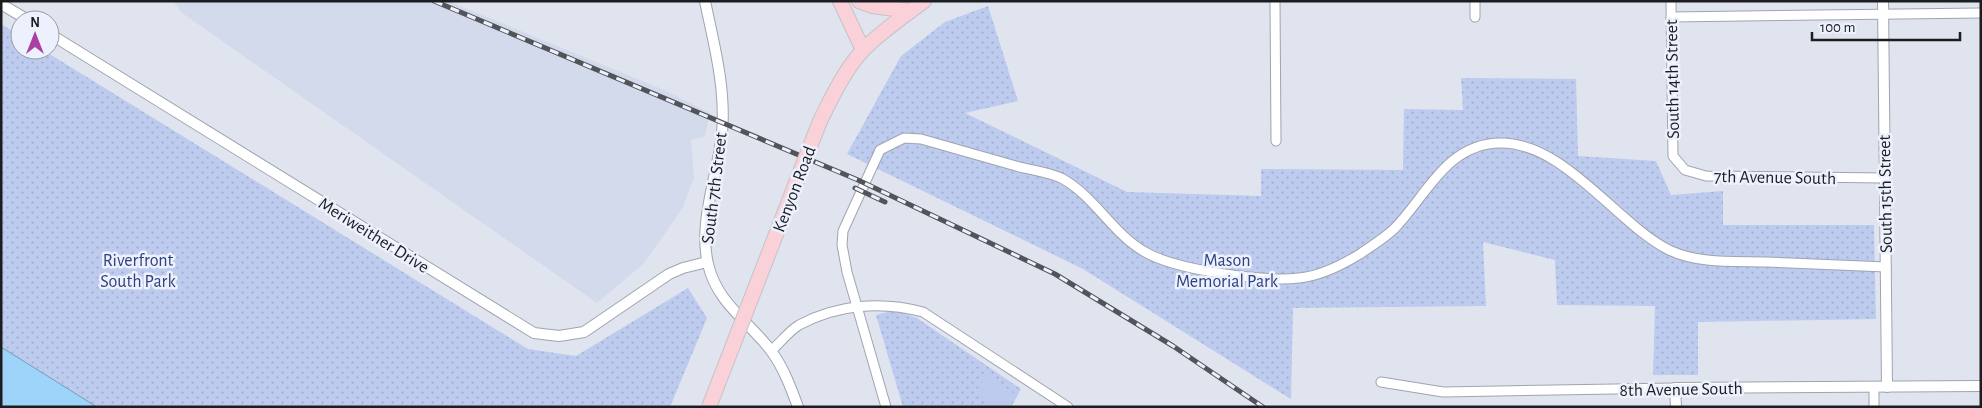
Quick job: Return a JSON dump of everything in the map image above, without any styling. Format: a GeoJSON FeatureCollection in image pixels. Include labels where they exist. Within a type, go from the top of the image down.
{"type":"FeatureCollection","features":[{"type":"Feature","properties":{"kind":"main road"},"geometry":{"type":"LineString","coordinates":[[840,1],[864,50]]}},
{"type":"Feature","properties":{"kind":"main road"},"geometry":{"type":"LineString","coordinates":[[859,1],[872,6],[911,11]]}},
{"type":"Feature","properties":{"kind":"main road","name":"Kenyon Road"},"geometry":{"type":"LineString","coordinates":[[709,407],[820,121],[834,92],[864,50],[924,1]]}},
{"type":"Feature","properties":{"kind":"street","name":"South 7th Street"},"geometry":{"type":"LineString","coordinates":[[705,1],[720,74],[724,107],[722,134],[709,209],[706,239],[707,262],[712,278],[722,297],[738,318],[771,351],[784,372],[798,407]]}},
{"type":"Feature","properties":{"kind":"street"},"geometry":{"type":"LineString","coordinates":[[1275,1],[1276,141]]}},
{"type":"Feature","properties":{"kind":"street"},"geometry":{"type":"LineString","coordinates":[[1475,1],[1475,16]]}},
{"type":"Feature","properties":{"kind":"street","name":"South 14th Street"},"geometry":{"type":"LineString","coordinates":[[1671,1],[1673,156]]}},
{"type":"Feature","properties":{"kind":"street","name":"South 15th Street"},"geometry":{"type":"LineString","coordinates":[[1883,1],[1887,386]]}},
{"type":"Feature","properties":{"kind":"street"},"geometry":{"type":"LineString","coordinates":[[1671,17],[1981,14]]}},
{"type":"Feature","properties":{"kind":"street","name":"Meriweither Drive"},"geometry":{"type":"LineString","coordinates":[[60,40],[534,333],[559,336],[584,332],[669,274],[683,268],[707,262]]}},
{"type":"Feature","properties":{"kind":"street"},"geometry":{"type":"LineString","coordinates":[[886,407],[847,272],[842,245],[843,232],[848,218],[880,150],[904,138],[921,139],[1062,179],[1144,251],[1166,260],[1212,271],[1265,278],[1299,278],[1320,274],[1347,262],[1394,228],[1439,171],[1457,157],[1481,145],[1503,143],[1526,148],[1556,161],[1590,186],[1637,228],[1670,250],[1695,258],[1728,261],[1886,267]]}},
{"type":"Feature","properties":{"kind":"street","name":"7th Avenue South"},"geometry":{"type":"LineString","coordinates":[[1673,156],[1685,170],[1706,176],[1885,178]]}},
{"type":"Feature","properties":{"kind":"street"},"geometry":{"type":"LineString","coordinates":[[771,351],[798,326],[826,314],[858,306],[898,306],[923,312],[1062,405]]}},
{"type":"Feature","properties":{"kind":"street","name":"8th Avenue South"},"geometry":{"type":"LineString","coordinates":[[1382,382],[1443,392],[1981,386]]}},
{"type":"Feature","properties":{"kind":"street"},"geometry":{"type":"LineString","coordinates":[[1874,386],[1874,407]]}},
{"type":"Feature","properties":{"kind":"street"},"geometry":{"type":"LineString","coordinates":[[1675,388],[1676,407]]}},
{"type":"Feature","properties":{"kind":"shaded area"},"geometry":{"type":"Polygon","coordinates":[[[173,1],[448,1],[664,90],[710,113],[705,136],[691,140],[694,177],[683,207],[643,264],[597,303],[182,13],[173,1]]]}},
{"type":"Feature","properties":{"kind":"shaded area"},"geometry":{"type":"Polygon","coordinates":[[[1,347],[97,407],[1,407],[1,347]]]}},
{"type":"Feature","properties":{"kind":"green space","name":"Mason Memorial Park"},"geometry":{"type":"Polygon","coordinates":[[[988,6],[1018,101],[965,113],[1127,192],[1261,196],[1261,169],[1403,170],[1404,109],[1463,110],[1461,78],[1576,79],[1578,156],[1656,161],[1671,195],[1723,191],[1723,225],[1874,225],[1876,319],[1698,322],[1698,375],[1653,375],[1655,306],[1557,305],[1555,260],[1483,242],[1486,306],[1293,308],[1291,399],[1083,269],[847,154],[901,56],[945,22],[988,6]]]}},
{"type":"Feature","properties":{"kind":"green space","name":"Riverfront South Park"},"geometry":{"type":"Polygon","coordinates":[[[1,24],[10,30],[10,60],[59,60],[528,349],[576,356],[688,288],[707,318],[670,407],[73,407],[1,360],[1,24]]]}},
{"type":"Feature","properties":{"kind":"green space"},"geometry":{"type":"Polygon","coordinates":[[[895,310],[917,318],[1021,389],[1011,407],[903,407],[876,315],[895,310]]]}},
{"type":"Feature","properties":{"kind":"green space"},"geometry":{"type":"Polygon","coordinates":[[[987,375],[1016,395],[1009,407],[993,407],[974,394],[987,375]]]}},
{"type":"Feature","properties":{"kind":"railway"},"geometry":{"type":"LineString","coordinates":[[434,1],[858,180],[1055,274],[1173,346],[1263,407]]}},
{"type":"Feature","properties":{"kind":"railway"},"geometry":{"type":"LineString","coordinates":[[855,188],[885,202]]}}]}
